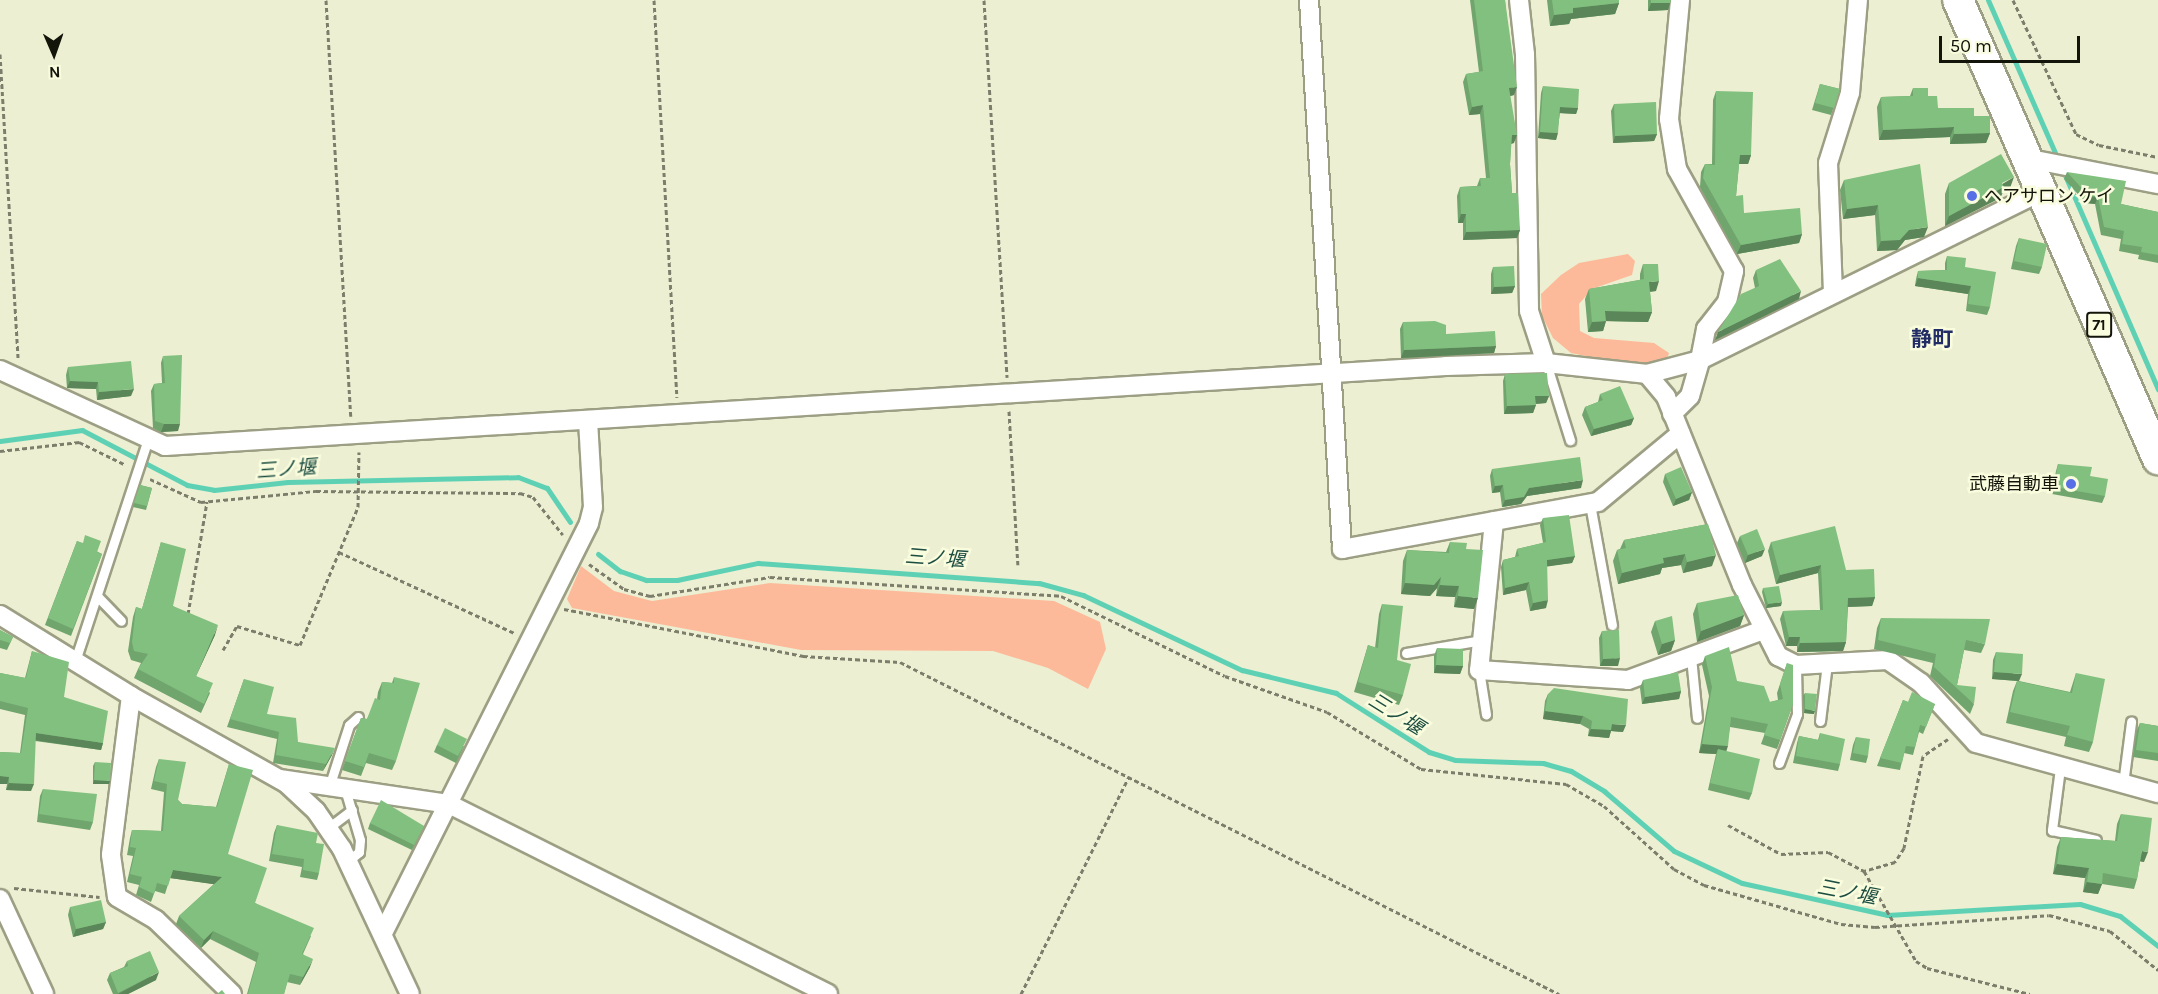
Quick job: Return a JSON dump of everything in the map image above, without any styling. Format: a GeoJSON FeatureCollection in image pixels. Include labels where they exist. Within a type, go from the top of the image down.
{"type":"FeatureCollection","features":[{"type":"Feature","properties":{"kind":"main road","name":"71"},"geometry":{"type":"LineString","coordinates":[[1958,0],[2158,459]]}},
{"type":"Feature","properties":{"kind":"street"},"geometry":{"type":"LineString","coordinates":[[1309,0],[1334,372],[1342,549],[1590,504],[1680,434]]}},
{"type":"Feature","properties":{"kind":"street"},"geometry":{"type":"LineString","coordinates":[[1519,0],[1525,54],[1529,311],[1546,363]]}},
{"type":"Feature","properties":{"kind":"street"},"geometry":{"type":"LineString","coordinates":[[1672,414],[1690,396],[1706,329],[1727,302],[1734,271],[1677,169],[1669,119],[1680,0]]}},
{"type":"Feature","properties":{"kind":"street"},"geometry":{"type":"LineString","coordinates":[[1833,293],[1828,163],[1850,93],[1858,0]]}},
{"type":"Feature","properties":{"kind":"street"},"geometry":{"type":"LineString","coordinates":[[2025,158],[2158,184]]}},
{"type":"Feature","properties":{"kind":"street"},"geometry":{"type":"LineString","coordinates":[[0,370],[147,443],[165,446],[588,422],[1008,392],[1334,372],[1546,363],[1647,374],[1700,360],[2040,192]]}},
{"type":"Feature","properties":{"kind":"street"},"geometry":{"type":"LineString","coordinates":[[1647,374],[1672,414],[1762,630],[1778,656],[1796,665],[1888,660],[1921,683],[1976,742],[2122,786],[2158,793]]}},
{"type":"Feature","properties":{"kind":"street"},"geometry":{"type":"LineString","coordinates":[[382,933],[548,605],[593,507],[588,422]]}},
{"type":"Feature","properties":{"kind":"street"},"geometry":{"type":"LineString","coordinates":[[1494,521],[1479,670],[1628,680],[1762,630]]}},
{"type":"Feature","properties":{"kind":"street"},"geometry":{"type":"LineString","coordinates":[[0,615],[131,696],[280,779],[327,828],[348,861],[410,994]]}},
{"type":"Feature","properties":{"kind":"street"},"geometry":{"type":"LineString","coordinates":[[131,696],[111,855],[117,897],[156,920],[232,994]]}},
{"type":"Feature","properties":{"kind":"street"},"geometry":{"type":"LineString","coordinates":[[280,779],[449,804],[828,994]]}},
{"type":"Feature","properties":{"kind":"street"},"geometry":{"type":"LineString","coordinates":[[4,893],[44,994]]}},
{"type":"Feature","properties":{"kind":"lane"},"geometry":{"type":"LineString","coordinates":[[1546,363],[1570,440]]}},
{"type":"Feature","properties":{"kind":"lane"},"geometry":{"type":"LineString","coordinates":[[75,661],[147,443]]}},
{"type":"Feature","properties":{"kind":"lane"},"geometry":{"type":"LineString","coordinates":[[1590,504],[1612,625]]}},
{"type":"Feature","properties":{"kind":"lane"},"geometry":{"type":"LineString","coordinates":[[98,597],[120,621]]}},
{"type":"Feature","properties":{"kind":"lane"},"geometry":{"type":"LineString","coordinates":[[1406,653],[1482,640]]}},
{"type":"Feature","properties":{"kind":"lane"},"geometry":{"type":"LineString","coordinates":[[1691,657],[1697,718]]}},
{"type":"Feature","properties":{"kind":"lane"},"geometry":{"type":"LineString","coordinates":[[1820,721],[1827,663]]}},
{"type":"Feature","properties":{"kind":"lane"},"geometry":{"type":"LineString","coordinates":[[1779,762],[1797,714],[1796,665]]}},
{"type":"Feature","properties":{"kind":"lane"},"geometry":{"type":"LineString","coordinates":[[1479,670],[1486,714]]}},
{"type":"Feature","properties":{"kind":"lane"},"geometry":{"type":"LineString","coordinates":[[348,861],[359,852],[352,810],[337,788],[349,725],[358,717]]}},
{"type":"Feature","properties":{"kind":"lane"},"geometry":{"type":"LineString","coordinates":[[2122,786],[2131,722]]}},
{"type":"Feature","properties":{"kind":"lane"},"geometry":{"type":"LineString","coordinates":[[2060,768],[2052,830],[2096,840]]}},
{"type":"Feature","properties":{"kind":"lane"},"geometry":{"type":"LineString","coordinates":[[327,828],[352,810]]}},
{"type":"Feature","properties":{"kind":"path"},"geometry":{"type":"LineString","coordinates":[[326,0],[352,436]]}},
{"type":"Feature","properties":{"kind":"path"},"geometry":{"type":"LineString","coordinates":[[654,0],[678,416]]}},
{"type":"Feature","properties":{"kind":"path"},"geometry":{"type":"LineString","coordinates":[[984,0],[1018,565]]}},
{"type":"Feature","properties":{"kind":"path"},"geometry":{"type":"LineString","coordinates":[[2013,0],[2076,134],[2098,145],[2158,157]]}},
{"type":"Feature","properties":{"kind":"path"},"geometry":{"type":"LineString","coordinates":[[0,54],[20,379]]}},
{"type":"Feature","properties":{"kind":"path"},"geometry":{"type":"LineString","coordinates":[[0,451],[79,442],[180,495],[207,501],[361,491],[520,493],[533,497],[575,550],[609,581],[650,596],[770,577],[1061,596],[1225,676],[1327,712],[1421,769],[1566,784],[1604,806],[1674,869],[1704,885],[1841,924],[1893,925],[2049,915],[2110,931],[2158,970]]}},
{"type":"Feature","properties":{"kind":"path"},"geometry":{"type":"LineString","coordinates":[[224,650],[237,626],[300,645],[339,552],[361,491],[360,467]]}},
{"type":"Feature","properties":{"kind":"path"},"geometry":{"type":"LineString","coordinates":[[188,616],[207,501]]}},
{"type":"Feature","properties":{"kind":"path"},"geometry":{"type":"LineString","coordinates":[[339,552],[530,640]]}},
{"type":"Feature","properties":{"kind":"path"},"geometry":{"type":"LineString","coordinates":[[548,605],[803,656],[885,657],[1129,776],[1559,994]]}},
{"type":"Feature","properties":{"kind":"path"},"geometry":{"type":"LineString","coordinates":[[1864,871],[1895,862],[1904,848],[1923,756],[1933,745],[1966,733]]}},
{"type":"Feature","properties":{"kind":"path"},"geometry":{"type":"LineString","coordinates":[[1021,994],[1129,776]]}},
{"type":"Feature","properties":{"kind":"path"},"geometry":{"type":"LineString","coordinates":[[1728,825],[1781,854],[1828,852],[1864,871],[1886,907],[1893,925],[1927,968],[2030,994]]}},
{"type":"Feature","properties":{"kind":"path"},"geometry":{"type":"LineString","coordinates":[[4,893],[117,897]]}},
{"type":"Feature","properties":{"kind":"shaded area"},"geometry":{"type":"Polygon","coordinates":[[[1628,254],[1635,261],[1632,275],[1592,289],[1579,304],[1580,331],[1594,338],[1654,343],[1669,353],[1666,362],[1629,365],[1571,353],[1553,338],[1542,316],[1541,294],[1561,275],[1579,263],[1628,254]]]}},
{"type":"Feature","properties":{"kind":"shaded area"},"geometry":{"type":"Polygon","coordinates":[[[581,566],[614,591],[652,601],[770,583],[1054,601],[1100,622],[1106,649],[1088,689],[1048,668],[993,651],[801,650],[572,608],[567,599],[581,566]]]}},
{"type":"Feature","properties":{"kind":"building"},"geometry":{"type":"Polygon","coordinates":[[[1474,0],[1505,0],[1517,87],[1509,88],[1517,135],[1512,135],[1510,164],[1512,193],[1518,193],[1520,230],[1466,232],[1466,214],[1461,214],[1460,187],[1481,186],[1480,178],[1490,178],[1483,105],[1472,107],[1466,74],[1483,71],[1474,0]]]}},
{"type":"Feature","properties":{"kind":"building"},"geometry":{"type":"Polygon","coordinates":[[[1552,0],[1619,0],[1619,3],[1573,8],[1573,13],[1554,15],[1552,0]]]}},
{"type":"Feature","properties":{"kind":"building"},"geometry":{"type":"Polygon","coordinates":[[[1651,0],[1671,0],[1670,3],[1651,3],[1651,0]]]}},
{"type":"Feature","properties":{"kind":"building"},"geometry":{"type":"Polygon","coordinates":[[[1820,84],[1840,89],[1834,108],[1815,103],[1820,84]]]}},
{"type":"Feature","properties":{"kind":"building"},"geometry":{"type":"Polygon","coordinates":[[[1543,86],[1579,89],[1578,108],[1560,107],[1558,133],[1540,132],[1543,86]]]}},
{"type":"Feature","properties":{"kind":"building"},"geometry":{"type":"Polygon","coordinates":[[[1913,88],[1928,88],[1928,96],[1937,96],[1938,108],[1974,108],[1974,116],[1990,116],[1990,133],[1954,134],[1954,127],[1883,130],[1881,97],[1913,96],[1913,88]]]}},
{"type":"Feature","properties":{"kind":"building"},"geometry":{"type":"Polygon","coordinates":[[[1716,91],[1753,92],[1751,155],[1740,155],[1736,196],[1743,195],[1744,213],[1800,208],[1802,234],[1741,245],[1703,178],[1705,164],[1715,165],[1716,91]]]}},
{"type":"Feature","properties":{"kind":"building"},"geometry":{"type":"Polygon","coordinates":[[[1656,102],[1657,134],[1615,136],[1614,104],[1656,102]]]}},
{"type":"Feature","properties":{"kind":"building","name":"ヘアサロン ケイ"},"geometry":{"type":"Polygon","coordinates":[[[2001,154],[2014,177],[2002,183],[2004,187],[1949,216],[1949,183],[2001,154]]]}},
{"type":"Feature","properties":{"kind":"building"},"geometry":{"type":"Polygon","coordinates":[[[1920,164],[1928,227],[1909,230],[1900,240],[1881,241],[1878,205],[1847,209],[1844,180],[1920,164]]]}},
{"type":"Feature","properties":{"kind":"building"},"geometry":{"type":"Polygon","coordinates":[[[2067,172],[2126,181],[2121,204],[2158,212],[2158,255],[2141,252],[2142,247],[2122,244],[2124,231],[2104,227],[2098,197],[2089,196],[2067,172]]]}},
{"type":"Feature","properties":{"kind":"building"},"geometry":{"type":"Polygon","coordinates":[[[2019,238],[2047,244],[2042,267],[2014,261],[2019,238]]]}},
{"type":"Feature","properties":{"kind":"building"},"geometry":{"type":"Polygon","coordinates":[[[1947,256],[1966,258],[1965,267],[1996,272],[1990,307],[1968,304],[1971,286],[1918,278],[1918,271],[1947,270],[1947,256]]]}},
{"type":"Feature","properties":{"kind":"building"},"geometry":{"type":"Polygon","coordinates":[[[1780,259],[1801,291],[1718,332],[1741,294],[1759,286],[1756,270],[1780,259]]]}},
{"type":"Feature","properties":{"kind":"building"},"geometry":{"type":"Polygon","coordinates":[[[1643,264],[1658,264],[1659,281],[1649,282],[1652,312],[1605,311],[1606,321],[1592,322],[1589,289],[1644,279],[1643,264]]]}},
{"type":"Feature","properties":{"kind":"building"},"geometry":{"type":"Polygon","coordinates":[[[1514,266],[1515,286],[1494,287],[1493,267],[1514,266]]]}},
{"type":"Feature","properties":{"kind":"building"},"geometry":{"type":"Polygon","coordinates":[[[1435,321],[1446,325],[1446,334],[1495,331],[1496,346],[1404,350],[1403,322],[1435,321]]]}},
{"type":"Feature","properties":{"kind":"building"},"geometry":{"type":"Polygon","coordinates":[[[182,355],[180,424],[164,424],[155,421],[154,384],[165,383],[163,356],[182,355]]]}},
{"type":"Feature","properties":{"kind":"building"},"geometry":{"type":"Polygon","coordinates":[[[131,361],[134,389],[99,392],[98,382],[70,381],[68,367],[131,361]]]}},
{"type":"Feature","properties":{"kind":"building"},"geometry":{"type":"Polygon","coordinates":[[[1547,373],[1549,396],[1535,396],[1536,405],[1507,406],[1505,374],[1547,373]]]}},
{"type":"Feature","properties":{"kind":"building"},"geometry":{"type":"Polygon","coordinates":[[[1620,386],[1634,418],[1594,429],[1585,407],[1603,400],[1600,394],[1620,386]]]}},
{"type":"Feature","properties":{"kind":"building"},"geometry":{"type":"Polygon","coordinates":[[[1580,457],[1583,480],[1529,488],[1524,497],[1505,500],[1503,485],[1495,486],[1492,469],[1580,457]]]}},
{"type":"Feature","properties":{"kind":"building"},"geometry":{"type":"Polygon","coordinates":[[[2058,464],[2092,467],[2090,476],[2108,479],[2105,496],[2054,487],[2058,464]]]}},
{"type":"Feature","properties":{"kind":"building"},"geometry":{"type":"Polygon","coordinates":[[[1681,467],[1692,492],[1676,499],[1665,474],[1681,467]]]}},
{"type":"Feature","properties":{"kind":"building"},"geometry":{"type":"Polygon","coordinates":[[[140,485],[152,488],[147,506],[134,503],[140,485]]]}},
{"type":"Feature","properties":{"kind":"building"},"geometry":{"type":"Polygon","coordinates":[[[1569,515],[1575,556],[1547,560],[1548,600],[1533,603],[1529,582],[1505,588],[1503,560],[1519,556],[1517,549],[1546,542],[1543,518],[1569,515]]]}},
{"type":"Feature","properties":{"kind":"building"},"geometry":{"type":"Polygon","coordinates":[[[1708,524],[1716,555],[1687,562],[1685,554],[1663,558],[1664,563],[1622,573],[1617,550],[1626,548],[1624,540],[1708,524]]]}},
{"type":"Feature","properties":{"kind":"building"},"geometry":{"type":"Polygon","coordinates":[[[1835,526],[1846,570],[1874,569],[1875,597],[1848,598],[1846,642],[1800,643],[1800,637],[1789,637],[1783,611],[1823,610],[1821,565],[1780,575],[1771,542],[1835,526]]]}},
{"type":"Feature","properties":{"kind":"building"},"geometry":{"type":"Polygon","coordinates":[[[1757,529],[1765,549],[1748,555],[1740,536],[1757,529]]]}},
{"type":"Feature","properties":{"kind":"building"},"geometry":{"type":"Polygon","coordinates":[[[85,535],[101,541],[97,552],[102,554],[73,629],[48,618],[77,541],[83,543],[85,535]]]}},
{"type":"Feature","properties":{"kind":"building"},"geometry":{"type":"Polygon","coordinates":[[[161,542],[186,549],[173,606],[218,625],[196,676],[213,683],[204,704],[138,669],[148,654],[134,651],[132,642],[136,607],[142,609],[161,542]]]}},
{"type":"Feature","properties":{"kind":"building"},"geometry":{"type":"Polygon","coordinates":[[[1450,542],[1467,543],[1466,549],[1483,550],[1478,598],[1458,596],[1459,586],[1440,585],[1441,577],[1434,585],[1405,583],[1407,550],[1449,553],[1450,542]]]}},
{"type":"Feature","properties":{"kind":"building"},"geometry":{"type":"Polygon","coordinates":[[[1779,586],[1782,602],[1768,604],[1763,588],[1779,586]]]}},
{"type":"Feature","properties":{"kind":"building"},"geometry":{"type":"Polygon","coordinates":[[[1738,595],[1744,615],[1701,631],[1697,603],[1738,595]]]}},
{"type":"Feature","properties":{"kind":"building"},"geometry":{"type":"Polygon","coordinates":[[[1382,604],[1403,606],[1397,660],[1411,664],[1403,695],[1358,682],[1368,645],[1378,648],[1382,604]]]}},
{"type":"Feature","properties":{"kind":"building"},"geometry":{"type":"Polygon","coordinates":[[[1672,616],[1675,640],[1662,644],[1655,621],[1672,616]]]}},
{"type":"Feature","properties":{"kind":"building"},"geometry":{"type":"Polygon","coordinates":[[[1881,618],[1990,619],[1985,644],[1966,640],[1957,685],[1976,687],[1974,704],[1934,667],[1936,654],[1878,640],[1881,618]]]}},
{"type":"Feature","properties":{"kind":"building"},"geometry":{"type":"Polygon","coordinates":[[[0,630],[13,637],[10,643],[0,640],[0,630]]]}},
{"type":"Feature","properties":{"kind":"building"},"geometry":{"type":"Polygon","coordinates":[[[1619,630],[1620,658],[1603,659],[1602,631],[1619,630]]]}},
{"type":"Feature","properties":{"kind":"building"},"geometry":{"type":"Polygon","coordinates":[[[1729,647],[1737,681],[1764,686],[1770,702],[1783,699],[1780,684],[1787,663],[1793,665],[1793,704],[1780,740],[1764,735],[1768,724],[1731,717],[1728,746],[1702,744],[1712,687],[1705,656],[1729,647]]]}},
{"type":"Feature","properties":{"kind":"building"},"geometry":{"type":"Polygon","coordinates":[[[1437,648],[1463,649],[1463,666],[1436,665],[1437,648]]]}},
{"type":"Feature","properties":{"kind":"building"},"geometry":{"type":"Polygon","coordinates":[[[32,651],[69,662],[64,697],[108,711],[103,743],[36,733],[34,784],[9,783],[9,777],[0,776],[0,752],[21,753],[28,708],[0,701],[0,673],[26,678],[32,651]]]}},
{"type":"Feature","properties":{"kind":"building"},"geometry":{"type":"Polygon","coordinates":[[[1996,652],[2023,654],[2022,674],[1994,672],[1996,652]]]}},
{"type":"Feature","properties":{"kind":"building"},"geometry":{"type":"Polygon","coordinates":[[[1678,672],[1681,691],[1645,697],[1643,680],[1678,672]]]}},
{"type":"Feature","properties":{"kind":"building"},"geometry":{"type":"Polygon","coordinates":[[[2076,673],[2105,679],[2093,742],[2067,735],[2070,726],[2010,712],[2017,681],[2072,693],[2076,673]]]}},
{"type":"Feature","properties":{"kind":"building"},"geometry":{"type":"Polygon","coordinates":[[[394,677],[420,683],[396,761],[369,753],[364,767],[345,761],[361,718],[367,719],[375,698],[380,700],[382,682],[394,683],[394,677]]]}},
{"type":"Feature","properties":{"kind":"building"},"geometry":{"type":"Polygon","coordinates":[[[244,679],[274,687],[267,714],[296,718],[298,742],[335,748],[326,764],[276,755],[279,732],[230,719],[244,679]]]}},
{"type":"Feature","properties":{"kind":"building"},"geometry":{"type":"Polygon","coordinates":[[[1554,688],[1628,699],[1626,725],[1612,724],[1611,730],[1591,729],[1592,721],[1583,716],[1545,711],[1548,694],[1554,688]]]}},
{"type":"Feature","properties":{"kind":"building"},"geometry":{"type":"Polygon","coordinates":[[[1912,692],[1935,704],[1926,727],[1920,725],[1915,747],[1906,746],[1902,763],[1880,758],[1903,700],[1908,702],[1912,692]]]}},
{"type":"Feature","properties":{"kind":"building"},"geometry":{"type":"Polygon","coordinates":[[[1805,693],[1817,694],[1815,711],[1805,709],[1805,693]]]}},
{"type":"Feature","properties":{"kind":"building"},"geometry":{"type":"Polygon","coordinates":[[[2140,723],[2158,726],[2158,753],[2136,750],[2140,723]]]}},
{"type":"Feature","properties":{"kind":"building"},"geometry":{"type":"Polygon","coordinates":[[[445,728],[467,739],[458,756],[437,745],[445,728]]]}},
{"type":"Feature","properties":{"kind":"building"},"geometry":{"type":"Polygon","coordinates":[[[1820,733],[1845,739],[1840,764],[1796,756],[1799,736],[1819,740],[1820,733]]]}},
{"type":"Feature","properties":{"kind":"building"},"geometry":{"type":"Polygon","coordinates":[[[1856,737],[1870,739],[1868,756],[1853,753],[1856,737]]]}},
{"type":"Feature","properties":{"kind":"building"},"geometry":{"type":"Polygon","coordinates":[[[1718,749],[1760,759],[1752,793],[1710,783],[1718,749]]]}},
{"type":"Feature","properties":{"kind":"building"},"geometry":{"type":"Polygon","coordinates":[[[159,759],[186,762],[178,800],[182,804],[217,807],[229,764],[253,770],[228,854],[267,868],[255,903],[314,928],[302,954],[313,959],[303,977],[290,974],[284,994],[248,994],[259,953],[213,931],[204,940],[179,916],[222,877],[173,870],[168,886],[157,883],[154,894],[139,887],[142,877],[130,874],[136,848],[130,847],[132,830],[163,831],[167,784],[154,781],[159,759]]]}},
{"type":"Feature","properties":{"kind":"building"},"geometry":{"type":"Polygon","coordinates":[[[95,762],[111,763],[110,781],[94,780],[95,762]]]}},
{"type":"Feature","properties":{"kind":"building"},"geometry":{"type":"Polygon","coordinates":[[[43,789],[97,794],[93,822],[39,814],[43,789]]]}},
{"type":"Feature","properties":{"kind":"building"},"geometry":{"type":"Polygon","coordinates":[[[381,800],[424,826],[414,845],[370,823],[381,800]]]}},
{"type":"Feature","properties":{"kind":"building"},"geometry":{"type":"Polygon","coordinates":[[[2121,814],[2152,818],[2148,852],[2142,851],[2137,879],[2103,873],[2102,884],[2087,882],[2089,868],[2057,864],[2061,837],[2117,841],[2121,814]]]}},
{"type":"Feature","properties":{"kind":"building"},"geometry":{"type":"Polygon","coordinates":[[[277,825],[318,833],[316,843],[324,844],[319,873],[303,870],[304,859],[272,854],[277,825]]]}},
{"type":"Feature","properties":{"kind":"building"},"geometry":{"type":"Polygon","coordinates":[[[101,900],[106,922],[76,929],[70,907],[101,900]]]}},
{"type":"Feature","properties":{"kind":"building"},"geometry":{"type":"Polygon","coordinates":[[[150,951],[159,972],[118,993],[110,973],[128,966],[127,961],[150,951]]]}},
{"type":"Feature","properties":{"kind":"waterway"},"geometry":{"type":"LineString","coordinates":[[1988,0],[2057,157]]}},
{"type":"Feature","properties":{"kind":"waterway"},"geometry":{"type":"LineString","coordinates":[[2064,173],[2158,389]]}},
{"type":"Feature","properties":{"kind":"waterway","name":"三ノ堰"},"geometry":{"type":"LineString","coordinates":[[0,441],[82,430],[187,485],[214,490],[288,482],[518,477],[547,488],[570,522]]}},
{"type":"Feature","properties":{"kind":"waterway","name":"三ノ堰"},"geometry":{"type":"LineString","coordinates":[[598,554],[620,571],[646,580],[677,580],[758,563],[1039,583],[1083,595],[1242,670],[1336,693],[1429,752],[1455,760],[1543,763],[1571,771],[1604,791],[1674,851],[1742,883],[1887,915],[2080,904],[2120,916],[2158,946]]}},
{"type":"Feature","properties":{"kind":"place","name":"ヘアサロン ケイ"},"geometry":{"type":"Point","coordinates":[1972,196]}},
{"type":"Feature","properties":{"kind":"place","name":"武藤自動車"},"geometry":{"type":"Point","coordinates":[2071,484]}},
{"type":"Feature","properties":{"kind":"district","name":"静町"},"geometry":{"type":"Point","coordinates":[1932,339]}}]}
